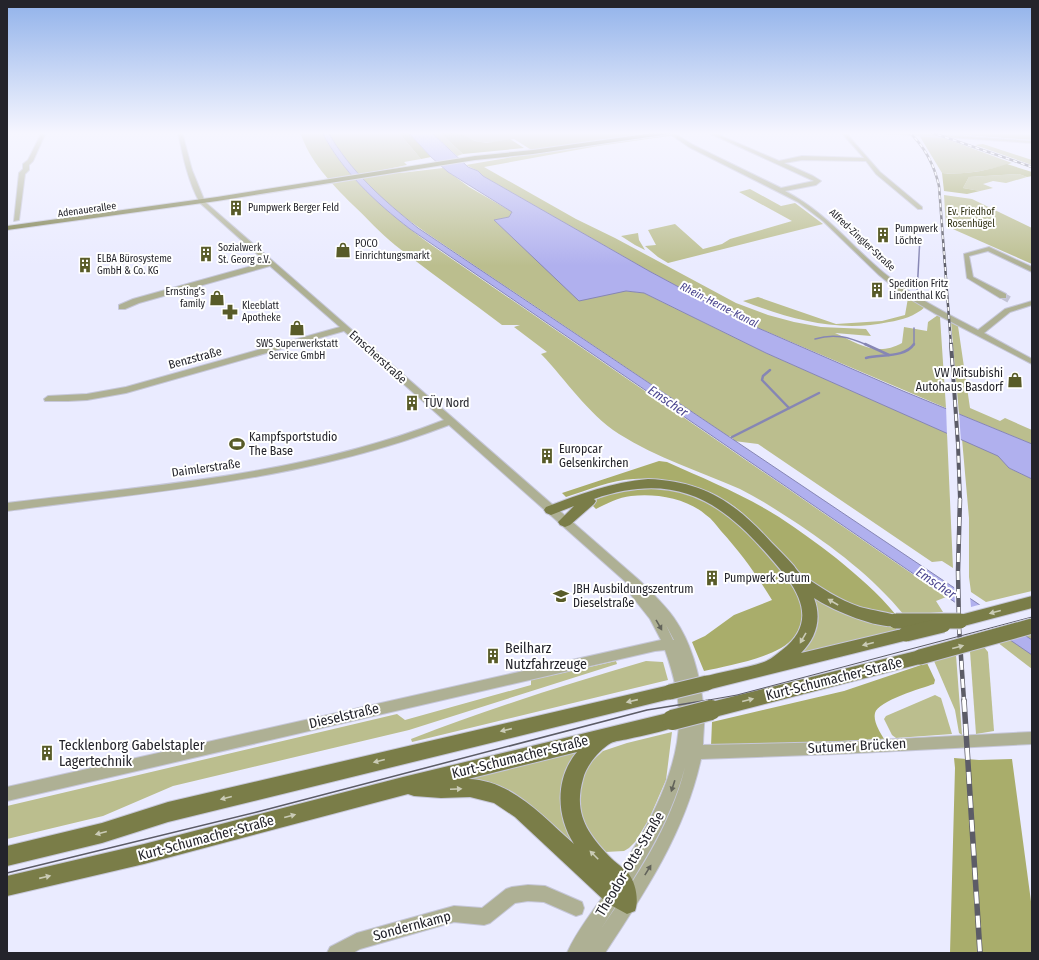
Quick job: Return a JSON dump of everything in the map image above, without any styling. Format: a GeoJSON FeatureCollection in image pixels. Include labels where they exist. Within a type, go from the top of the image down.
{"type":"FeatureCollection","features":[{"type":"Feature","properties":{"kind":"main road","name":"Adenauerallee"},"geometry":{"type":"LineString","coordinates":[[7,228],[282,192],[356,177]]}},
{"type":"Feature","properties":{"kind":"main road","name":"Adenauerallee"},"geometry":{"type":"LineString","coordinates":[[7,231],[203,202]]}},
{"type":"Feature","properties":{"kind":"main road"},"geometry":{"type":"LineString","coordinates":[[552,510],[617,487],[640,484],[675,486],[699,493],[720,503],[740,518],[794,576],[811,589],[840,607],[872,617],[896,621],[960,621]]}},
{"type":"Feature","properties":{"kind":"main road"},"geometry":{"type":"LineString","coordinates":[[565,522],[597,494]]}},
{"type":"Feature","properties":{"kind":"main road"},"geometry":{"type":"LineString","coordinates":[[771,667],[798,646],[809,626],[810,611],[804,592],[794,576]]}},
{"type":"Feature","properties":{"kind":"main road","name":"Kurt-Schumacher-Straße"},"geometry":{"type":"LineString","coordinates":[[7,856],[102,833],[168,812],[670,692],[960,621],[1031,602]]}},
{"type":"Feature","properties":{"kind":"main road","name":"Kurt-Schumacher-Straße"},"geometry":{"type":"LineString","coordinates":[[7,886],[144,854],[403,786],[920,657],[1032,626]]}},
{"type":"Feature","properties":{"kind":"main road"},"geometry":{"type":"LineString","coordinates":[[608,735],[589,752],[578,767],[572,780],[569,792],[569,806],[572,821],[578,835],[621,894]]}},
{"type":"Feature","properties":{"kind":"main road"},"geometry":{"type":"LineString","coordinates":[[403,786],[441,789],[470,788],[498,795],[522,810],[621,894]]}},
{"type":"Feature","properties":{"kind":"street"},"geometry":{"type":"LineString","coordinates":[[16,220],[22,177]]}},
{"type":"Feature","properties":{"kind":"street","name":"Emscherstraße"},"geometry":{"type":"LineString","coordinates":[[191,177],[197,192],[203,202],[609,562],[676,644],[685,706],[689,750]]}},
{"type":"Feature","properties":{"kind":"street","name":"Alfred-Zingler-Straße"},"geometry":{"type":"LineString","coordinates":[[754,177],[780,190],[818,214],[873,267],[896,286],[926,305],[1032,362]]}},
{"type":"Feature","properties":{"kind":"street"},"geometry":{"type":"LineString","coordinates":[[780,190],[818,182],[807,177]]}},
{"type":"Feature","properties":{"kind":"street"},"geometry":{"type":"LineString","coordinates":[[883,177],[920,208]]}},
{"type":"Feature","properties":{"kind":"street"},"geometry":{"type":"LineString","coordinates":[[1003,296],[970,278],[966,255],[985,248],[1031,268]]}},
{"type":"Feature","properties":{"kind":"street"},"geometry":{"type":"LineString","coordinates":[[122,307],[136,301],[272,263]]}},
{"type":"Feature","properties":{"kind":"street"},"geometry":{"type":"LineString","coordinates":[[1010,300],[1020,306]]}},
{"type":"Feature","properties":{"kind":"street"},"geometry":{"type":"LineString","coordinates":[[978,333],[988,329],[1001,315],[1020,306],[1032,303]]}},
{"type":"Feature","properties":{"kind":"street","name":"Benzstraße"},"geometry":{"type":"LineString","coordinates":[[48,399],[60,400],[88,396],[136,386],[346,328]]}},
{"type":"Feature","properties":{"kind":"street","name":"Daimlerstraße"},"geometry":{"type":"LineString","coordinates":[[7,507],[234,478],[305,465],[354,454],[399,440],[450,421]]}},
{"type":"Feature","properties":{"kind":"street","name":"Dieselstraße"},"geometry":{"type":"LineString","coordinates":[[7,794],[648,647],[676,644]]}},
{"type":"Feature","properties":{"kind":"street","name":"Sutumer Brücken"},"geometry":{"type":"LineString","coordinates":[[689,750],[838,748],[1032,738]]}},
{"type":"Feature","properties":{"kind":"street","name":"Theodor-Otte-Straße"},"geometry":{"type":"LineString","coordinates":[[576,953],[595,922],[664,844],[675,822],[692,774],[689,750]]}},
{"type":"Feature","properties":{"kind":"street","name":"Theodor-Otte-Straße"},"geometry":{"type":"LineString","coordinates":[[595,953],[621,894],[655,828],[689,750]]}},
{"type":"Feature","properties":{"kind":"street","name":"Sondernkamp"},"geometry":{"type":"LineString","coordinates":[[336,953],[363,939],[454,914],[484,917],[512,895],[528,893],[545,894],[576,908]]}},
{"type":"Feature","properties":{"kind":"green space"},"geometry":{"type":"Polygon","coordinates":[[[326,177],[353,177],[369,194],[430,244],[946,597],[936,601],[943,612],[904,615],[866,575],[852,563],[807,530],[779,512],[740,489],[678,464],[633,443],[619,434],[587,407],[541,354],[547,352],[514,327],[520,325],[502,325],[389,240],[326,177]]]}},
{"type":"Feature","properties":{"kind":"green space"},"geometry":{"type":"Polygon","coordinates":[[[360,177],[455,177],[469,187],[512,212],[509,217],[495,220],[626,291],[644,293],[766,353],[947,433],[953,568],[942,561],[932,562],[758,444],[734,441],[732,437],[728,436],[413,224],[360,177]]]}},
{"type":"Feature","properties":{"kind":"green space"},"geometry":{"type":"Polygon","coordinates":[[[484,177],[501,177],[576,219],[615,238],[736,303],[768,315],[794,322],[821,327],[866,329],[871,336],[835,333],[860,345],[876,349],[893,347],[902,343],[904,327],[927,331],[928,322],[938,315],[940,317],[946,408],[742,321],[649,271],[484,177]]]}},
{"type":"Feature","properties":{"kind":"green space"},"geometry":{"type":"Polygon","coordinates":[[[942,177],[972,177],[969,177],[963,188],[980,191],[967,194],[944,191],[942,177]]]}},
{"type":"Feature","properties":{"kind":"green space"},"geometry":{"type":"Polygon","coordinates":[[[969,177],[1027,177],[1006,183],[993,181],[983,184],[993,188],[980,191],[963,188],[969,177]]]}},
{"type":"Feature","properties":{"kind":"green space"},"geometry":{"type":"Polygon","coordinates":[[[750,189],[781,206],[795,203],[823,224],[668,263],[645,246],[656,245],[648,230],[675,224],[703,249],[722,244],[730,239],[792,221],[739,192],[750,189]]]}},
{"type":"Feature","properties":{"kind":"green space","name":"Ev. Friedhof Rosenhügel"},"geometry":{"type":"Polygon","coordinates":[[[944,195],[972,199],[1032,228],[1032,264],[946,226],[944,195]]]}},
{"type":"Feature","properties":{"kind":"green space"},"geometry":{"type":"Polygon","coordinates":[[[638,233],[639,240],[645,250],[621,236],[638,233]]]}},
{"type":"Feature","properties":{"kind":"green space"},"geometry":{"type":"Polygon","coordinates":[[[758,297],[836,324],[882,321],[905,315],[908,298],[925,307],[913,315],[894,321],[870,325],[833,325],[796,318],[743,301],[758,297]]]}},
{"type":"Feature","properties":{"kind":"green space"},"geometry":{"type":"Polygon","coordinates":[[[951,322],[958,326],[970,408],[1000,421],[1005,418],[1032,430],[1032,444],[959,414],[951,322]]]}},
{"type":"Feature","properties":{"kind":"green space"},"geometry":{"type":"Polygon","coordinates":[[[962,439],[999,456],[1009,468],[1032,479],[1032,591],[986,602],[971,592],[969,577],[969,518],[962,439]]]}},
{"type":"Feature","properties":{"kind":"green space"},"geometry":{"type":"Polygon","coordinates":[[[659,461],[667,462],[724,488],[779,517],[815,542],[860,578],[896,615],[854,607],[826,593],[814,585],[791,564],[748,518],[723,499],[710,492],[665,480],[634,479],[608,483],[566,497],[562,493],[659,461]]]}},
{"type":"Feature","properties":{"kind":"green space"},"geometry":{"type":"Polygon","coordinates":[[[660,488],[688,494],[715,505],[738,523],[781,570],[800,601],[803,612],[798,632],[787,644],[777,650],[752,660],[704,671],[692,642],[705,636],[734,615],[772,600],[748,564],[714,522],[690,504],[670,498],[650,495],[622,498],[596,509],[590,503],[616,492],[632,489],[660,488]]]}},
{"type":"Feature","properties":{"kind":"green space"},"geometry":{"type":"Polygon","coordinates":[[[811,596],[832,608],[852,616],[872,622],[896,626],[898,630],[800,653],[811,596]]]}},
{"type":"Feature","properties":{"kind":"green space"},"geometry":{"type":"Polygon","coordinates":[[[1032,632],[1032,669],[997,642],[1032,632]]]}},
{"type":"Feature","properties":{"kind":"green space"},"geometry":{"type":"Polygon","coordinates":[[[984,647],[988,652],[994,731],[976,734],[970,651],[984,647]]]}},
{"type":"Feature","properties":{"kind":"green space"},"geometry":{"type":"Polygon","coordinates":[[[956,655],[962,735],[959,733],[955,710],[934,661],[956,655]]]}},
{"type":"Feature","properties":{"kind":"green space"},"geometry":{"type":"Polygon","coordinates":[[[616,661],[617,664],[409,730],[173,786],[103,816],[7,839],[7,806],[397,714],[405,720],[531,685],[531,680],[616,661]]]}},
{"type":"Feature","properties":{"kind":"green space"},"geometry":{"type":"Polygon","coordinates":[[[646,661],[663,662],[668,680],[412,742],[411,739],[498,707],[646,661]]]}},
{"type":"Feature","properties":{"kind":"green space"},"geometry":{"type":"Polygon","coordinates":[[[927,663],[935,680],[934,684],[892,700],[878,708],[875,713],[876,723],[884,739],[719,747],[711,746],[712,722],[844,691],[927,663]]]}},
{"type":"Feature","properties":{"kind":"green space"},"geometry":{"type":"Polygon","coordinates":[[[935,695],[941,698],[952,734],[896,738],[892,735],[884,719],[886,716],[935,695]]]}},
{"type":"Feature","properties":{"kind":"green space"},"geometry":{"type":"Polygon","coordinates":[[[672,732],[666,780],[649,819],[635,842],[629,848],[624,851],[605,852],[594,844],[576,806],[580,782],[588,765],[603,751],[627,743],[672,732]]]}},
{"type":"Feature","properties":{"kind":"green space"},"geometry":{"type":"Polygon","coordinates":[[[583,747],[563,819],[573,842],[587,859],[542,818],[454,780],[583,747]]]}},
{"type":"Feature","properties":{"kind":"green space"},"geometry":{"type":"Polygon","coordinates":[[[954,758],[979,760],[1012,759],[1032,909],[1032,953],[950,953],[955,768],[954,758]]]}},
{"type":"Feature","properties":{"kind":"water","name":"Emscher"},"geometry":{"type":"Polygon","coordinates":[[[352,177],[361,177],[392,207],[418,228],[1032,640],[1032,655],[410,229],[384,208],[352,177]]]}},
{"type":"Feature","properties":{"kind":"water"},"geometry":{"type":"Polygon","coordinates":[[[456,177],[484,177],[649,271],[742,321],[903,391],[1032,444],[1032,479],[1009,468],[998,456],[766,353],[644,293],[626,291],[579,301],[494,220],[509,217],[512,212],[456,177]]]}},
{"type":"Feature","properties":{"kind":"pier"},"geometry":{"type":"Polygon","coordinates":[[[946,406],[959,412],[961,442],[947,435],[946,406]]]}},
{"type":"Feature","properties":{"kind":"pier"},"geometry":{"type":"Polygon","coordinates":[[[954,585],[970,596],[971,607],[982,604],[1027,634],[1007,640],[955,605],[954,585]]]}},
{"type":"Feature","properties":{"kind":"waterway"},"geometry":{"type":"LineString","coordinates":[[917,293],[920,237]]}},
{"type":"Feature","properties":{"kind":"waterway"},"geometry":{"type":"LineString","coordinates":[[914,328],[914,344]]}},
{"type":"Feature","properties":{"kind":"waterway"},"geometry":{"type":"LineString","coordinates":[[815,339],[835,336],[854,340],[867,345]]}},
{"type":"Feature","properties":{"kind":"waterway"},"geometry":{"type":"LineString","coordinates":[[865,344],[889,355]]}},
{"type":"Feature","properties":{"kind":"waterway"},"geometry":{"type":"LineString","coordinates":[[866,358],[899,354],[905,352],[914,344]]}},
{"type":"Feature","properties":{"kind":"waterway"},"geometry":{"type":"LineString","coordinates":[[770,370],[763,376],[762,380],[789,408]]}},
{"type":"Feature","properties":{"kind":"waterway"},"geometry":{"type":"LineString","coordinates":[[732,437],[819,393]]}},
{"type":"Feature","properties":{"kind":"tunnel"},"geometry":{"type":"LineString","coordinates":[[1003,296],[1010,300]]}},
{"type":"Feature","properties":{"kind":"tram line"},"geometry":{"type":"LineString","coordinates":[[705,701],[737,695],[1032,617]]}},
{"type":"Feature","properties":{"kind":"tram line"},"geometry":{"type":"LineString","coordinates":[[7,873],[257,812],[647,710],[705,701]]}},
{"type":"Feature","properties":{"kind":"railway"},"geometry":{"type":"LineString","coordinates":[[936,177],[939,186],[951,345]]}},
{"type":"Feature","properties":{"kind":"railway"},"geometry":{"type":"LineString","coordinates":[[951,344],[960,500]]}},
{"type":"Feature","properties":{"kind":"railway"},"geometry":{"type":"LineString","coordinates":[[960,500],[958,571],[959,627],[964,701]]}},
{"type":"Feature","properties":{"kind":"railway"},"geometry":{"type":"LineString","coordinates":[[964,700],[980,953]]}},
{"type":"Feature","properties":{"kind":"place","name":"Pumpwerk Berger Feld"},"geometry":{"type":"Point","coordinates":[236,208]}},
{"type":"Feature","properties":{"kind":"place","name":"Pumpwerk Löchte"},"geometry":{"type":"Point","coordinates":[883,235]}},
{"type":"Feature","properties":{"kind":"place","name":"POCO Einrichtungsmarkt"},"geometry":{"type":"Point","coordinates":[343,250]}},
{"type":"Feature","properties":{"kind":"place","name":"Sozialwerk St. Georg e.V."},"geometry":{"type":"Point","coordinates":[206,254]}},
{"type":"Feature","properties":{"kind":"place","name":"ELBA Bürosysteme GmbH & Co. KG"},"geometry":{"type":"Point","coordinates":[85,265]}},
{"type":"Feature","properties":{"kind":"place","name":"Spedition Fritz Lindenthal KG"},"geometry":{"type":"Point","coordinates":[877,290]}},
{"type":"Feature","properties":{"kind":"place","name":"Ernsting's family"},"geometry":{"type":"Point","coordinates":[217,298]}},
{"type":"Feature","properties":{"kind":"place","name":"Kleeblatt Apotheke"},"geometry":{"type":"Point","coordinates":[230,312]}},
{"type":"Feature","properties":{"kind":"place","name":"SWS Superwerkstatt Service GmbH"},"geometry":{"type":"Point","coordinates":[297,328]}},
{"type":"Feature","properties":{"kind":"place","name":"VW Mitsubishi Autohaus Basdorf"},"geometry":{"type":"Point","coordinates":[1015,380]}},
{"type":"Feature","properties":{"kind":"place","name":"TÜV Nord"},"geometry":{"type":"Point","coordinates":[412,403]}},
{"type":"Feature","properties":{"kind":"place","name":"Kampfsportstudio The Base"},"geometry":{"type":"Point","coordinates":[237,444]}},
{"type":"Feature","properties":{"kind":"place","name":"Europcar Gelsenkirchen"},"geometry":{"type":"Point","coordinates":[547,456]}},
{"type":"Feature","properties":{"kind":"place","name":"Pumpwerk Sutum"},"geometry":{"type":"Point","coordinates":[712,578]}},
{"type":"Feature","properties":{"kind":"place","name":"JBH Ausbildungszentrum Dieselstraße"},"geometry":{"type":"Point","coordinates":[561,596]}},
{"type":"Feature","properties":{"kind":"place","name":"Beilharz Nutzfahrzeuge"},"geometry":{"type":"Point","coordinates":[493,656]}},
{"type":"Feature","properties":{"kind":"place","name":"Tecklenborg Gabelstapler Lagertechnik"},"geometry":{"type":"Point","coordinates":[47,753]}},
{"type":"Feature","properties":{"kind":"water label","name":"Rhein-Herne-Kanal"},"geometry":{"type":"Point","coordinates":[719,305]}}]}
